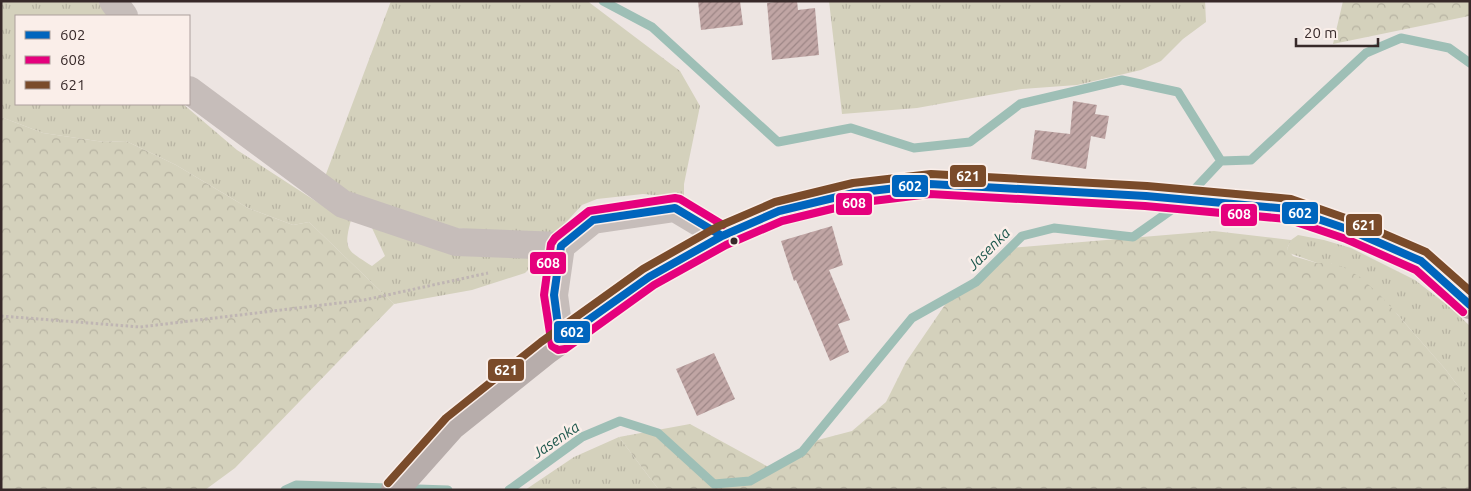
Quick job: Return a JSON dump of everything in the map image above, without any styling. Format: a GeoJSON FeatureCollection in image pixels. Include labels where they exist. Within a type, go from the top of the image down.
{"type":"FeatureCollection","features":[{"type":"Feature","properties":{"kind":"street"},"geometry":{"type":"LineString","coordinates":[[113,1],[123,15]]}},
{"type":"Feature","properties":{"kind":"street"},"geometry":{"type":"LineString","coordinates":[[190,91],[343,204],[456,242],[561,246],[593,220],[675,208],[722,236]]}},
{"type":"Feature","properties":{"kind":"street"},"geometry":{"type":"LineString","coordinates":[[403,480],[452,426],[560,340],[649,277],[722,236],[779,210],[854,193],[930,184],[1146,196],[1289,209],[1350,230],[1421,261],[1470,305]]}},
{"type":"Feature","properties":{"kind":"street"},"geometry":{"type":"LineString","coordinates":[[560,340],[554,295],[561,246]]}},
{"type":"Feature","properties":{"kind":"path"},"geometry":{"type":"LineString","coordinates":[[1,316],[140,327],[364,300],[493,271]]}},
{"type":"Feature","properties":{"kind":"green space"},"geometry":{"type":"Polygon","coordinates":[[[1,1],[98,1],[106,15],[15,15],[15,105],[184,105],[237,150],[334,213],[351,220],[347,238],[349,248],[372,266],[385,256],[372,228],[547,251],[525,273],[472,290],[394,304],[309,222],[293,225],[248,208],[176,165],[126,141],[104,142],[43,133],[1,117],[1,1]]]}},
{"type":"Feature","properties":{"kind":"green space"},"geometry":{"type":"Polygon","coordinates":[[[391,1],[588,1],[680,71],[700,106],[684,184],[684,198],[643,194],[597,199],[582,205],[558,231],[547,234],[451,228],[401,217],[323,182],[391,1]]]}},
{"type":"Feature","properties":{"kind":"green space"},"geometry":{"type":"Polygon","coordinates":[[[829,1],[1205,1],[1206,22],[1183,39],[1161,61],[1141,70],[1077,85],[1022,89],[917,108],[842,114],[829,1]]]}},
{"type":"Feature","properties":{"kind":"green space"},"geometry":{"type":"Polygon","coordinates":[[[1343,1],[1470,1],[1470,17],[1333,44],[1343,1]]]}},
{"type":"Feature","properties":{"kind":"green space"},"geometry":{"type":"Polygon","coordinates":[[[1,117],[43,133],[104,142],[126,141],[176,165],[248,208],[293,225],[309,222],[394,304],[235,468],[205,490],[1,490],[1,117]]]}},
{"type":"Feature","properties":{"kind":"green space"},"geometry":{"type":"Polygon","coordinates":[[[1214,231],[1291,240],[1287,249],[1293,256],[1317,263],[1331,263],[1343,267],[1360,277],[1380,295],[1446,370],[1470,402],[1470,490],[659,490],[619,437],[690,424],[772,469],[810,442],[852,431],[886,402],[906,362],[951,296],[1010,248],[1214,231]]]}},
{"type":"Feature","properties":{"kind":"green space"},"geometry":{"type":"Polygon","coordinates":[[[1298,235],[1351,248],[1415,280],[1451,308],[1470,326],[1470,402],[1446,370],[1397,314],[1331,263],[1317,263],[1289,253],[1287,249],[1291,240],[1298,235]]]}},
{"type":"Feature","properties":{"kind":"green space"},"geometry":{"type":"Polygon","coordinates":[[[619,437],[659,490],[525,490],[574,457],[619,437]]]}},
{"type":"Feature","properties":{"kind":"building"},"geometry":{"type":"Polygon","coordinates":[[[698,1],[740,1],[743,25],[701,30],[698,1]]]}},
{"type":"Feature","properties":{"kind":"building"},"geometry":{"type":"Polygon","coordinates":[[[797,1],[798,10],[815,8],[819,55],[772,60],[767,3],[797,1]]]}},
{"type":"Feature","properties":{"kind":"building"},"geometry":{"type":"Polygon","coordinates":[[[1073,101],[1097,105],[1095,114],[1109,116],[1105,139],[1091,136],[1086,169],[1031,159],[1035,130],[1070,134],[1073,101]]]}},
{"type":"Feature","properties":{"kind":"building"},"geometry":{"type":"Polygon","coordinates":[[[832,226],[843,265],[829,270],[850,320],[838,324],[849,352],[830,361],[796,280],[794,281],[781,241],[832,226]]]}},
{"type":"Feature","properties":{"kind":"building"},"geometry":{"type":"Polygon","coordinates":[[[714,353],[735,399],[697,416],[676,369],[714,353]]]}},
{"type":"Feature","properties":{"kind":"waterway"},"geometry":{"type":"LineString","coordinates":[[603,1],[652,27],[778,142],[851,128],[914,148],[970,142],[1020,104],[1122,80],[1178,92],[1221,161]]}},
{"type":"Feature","properties":{"kind":"waterway","name":"Jasenka"},"geometry":{"type":"LineString","coordinates":[[1190,194],[1221,161],[1251,160],[1366,53],[1401,38],[1449,48],[1470,63]]}},
{"type":"Feature","properties":{"kind":"waterway","name":"Jasenka"},"geometry":{"type":"LineString","coordinates":[[509,490],[582,437],[620,421],[658,433],[714,484],[750,481],[802,452],[912,318],[976,282],[1022,236],[1054,228],[1133,237],[1177,206]]}},
{"type":"Feature","properties":{"kind":"waterway","name":"Jasenka"},"geometry":{"type":"LineString","coordinates":[[285,490],[296,485],[448,490]]}},
{"type":"Feature","properties":{"kind":"transit line","name":"621"},"geometry":{"type":"LineString","coordinates":[[388,483],[446,418],[541,342],[643,269],[717,227],[775,202],[853,183],[931,174],[1147,186],[1291,199],[1354,221],[1426,252],[1470,291]]}},
{"type":"Feature","properties":{"kind":"transit line","name":"602"},"geometry":{"type":"LineString","coordinates":[[722,236],[779,211],[854,193],[930,184],[1146,196],[1289,209],[1350,230],[1421,261],[1470,305]]}},
{"type":"Feature","properties":{"kind":"transit line","name":"608"},"geometry":{"type":"LineString","coordinates":[[723,225],[680,199],[675,198],[589,211],[555,238],[551,244],[544,295],[552,346],[558,350],[565,349],[654,285],[726,245],[782,221],[856,203],[930,194],[1145,206],[1287,219],[1346,239],[1416,270],[1463,312]]}},
{"type":"Feature","properties":{"kind":"transit line","name":"602"},"geometry":{"type":"LineString","coordinates":[[675,208],[722,236],[649,277],[560,340],[554,295],[561,246],[593,220],[675,208]]}}]}
